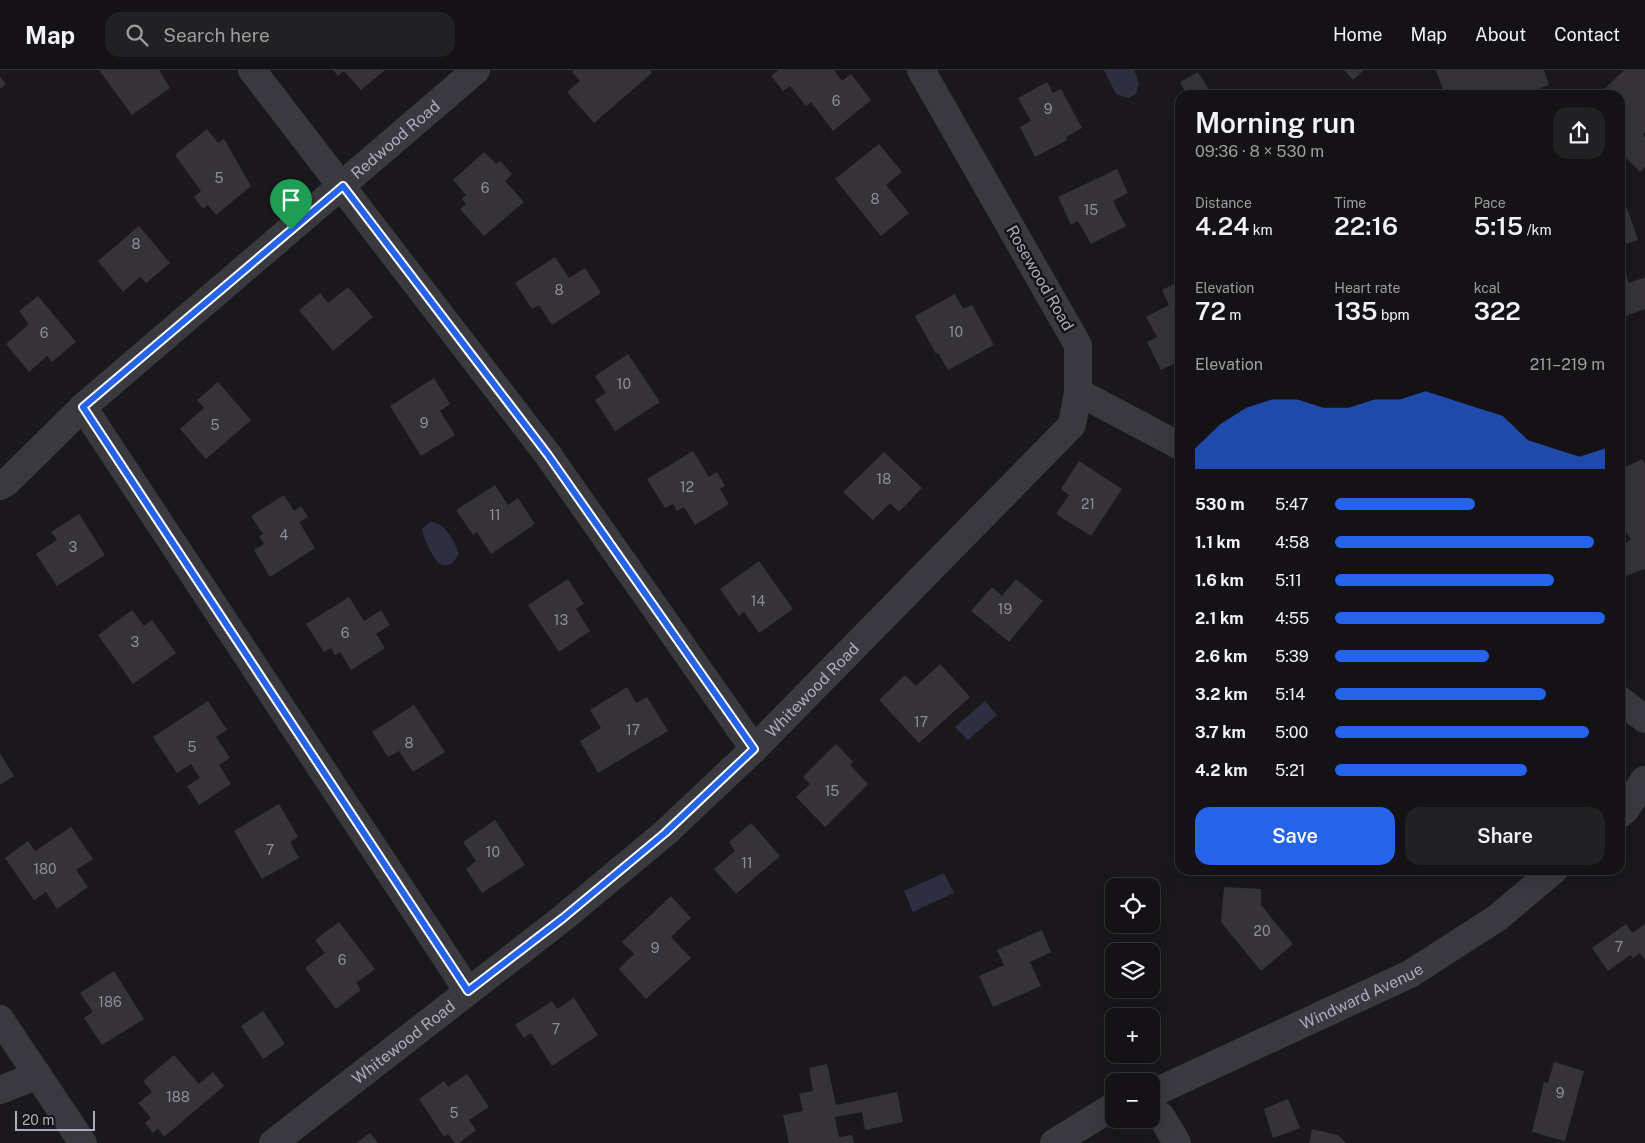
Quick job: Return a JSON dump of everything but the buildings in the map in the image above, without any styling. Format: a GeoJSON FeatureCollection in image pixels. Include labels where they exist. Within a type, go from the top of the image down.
{"type":"FeatureCollection","features":[{"type":"Feature","properties":{"kind":"street"},"geometry":{"type":"LineString","coordinates":[[252,70],[548,455],[754,749]]}},
{"type":"Feature","properties":{"kind":"street","name":"Redwood Road"},"geometry":{"type":"LineString","coordinates":[[0,486],[7,482],[83,407],[476,70]]}},
{"type":"Feature","properties":{"kind":"street","name":"Rosewood Road"},"geometry":{"type":"LineString","coordinates":[[921,70],[1078,345],[1078,392]]}},
{"type":"Feature","properties":{"kind":"street"},"geometry":{"type":"LineString","coordinates":[[1078,392],[1175,443]]}},
{"type":"Feature","properties":{"kind":"street","name":"Whitewood Road"},"geometry":{"type":"LineString","coordinates":[[273,1143],[563,918],[665,833],[754,749],[1072,425],[1078,392]]}},
{"type":"Feature","properties":{"kind":"street"},"geometry":{"type":"LineString","coordinates":[[83,407],[468,991]]}},
{"type":"Feature","properties":{"kind":"street"},"geometry":{"type":"LineString","coordinates":[[1625,704],[1645,719]]}},
{"type":"Feature","properties":{"kind":"street"},"geometry":{"type":"LineString","coordinates":[[1625,810],[1644,780]]}},
{"type":"Feature","properties":{"kind":"street","name":"Windward Avenue"},"geometry":{"type":"LineString","coordinates":[[1160,1090],[1410,974],[1497,918],[1548,875]]}},
{"type":"Feature","properties":{"kind":"street"},"geometry":{"type":"LineString","coordinates":[[0,1019],[83,1143]]}},
{"type":"Feature","properties":{"kind":"street"},"geometry":{"type":"LineString","coordinates":[[0,1090],[38,1075]]}},
{"type":"Feature","properties":{"kind":"street"},"geometry":{"type":"LineString","coordinates":[[1054,1143],[1105,1112]]}},
{"type":"Feature","properties":{"kind":"street"},"geometry":{"type":"LineString","coordinates":[[1160,1115],[1177,1143]]}},
{"type":"Feature","properties":{"kind":"water"},"geometry":{"type":"Polygon","coordinates":[[[1104,70],[1134,70],[1139,83],[1136,94],[1128,98],[1116,94],[1104,70]]]}},
{"type":"Feature","properties":{"kind":"water"},"geometry":{"type":"Polygon","coordinates":[[[430,522],[440,525],[445,529],[455,544],[459,554],[452,564],[441,564],[431,552],[422,529],[430,522]]]}},
{"type":"Feature","properties":{"kind":"water"},"geometry":{"type":"Polygon","coordinates":[[[985,701],[997,715],[968,740],[955,727],[985,701]]]}},
{"type":"Feature","properties":{"kind":"water"},"geometry":{"type":"Polygon","coordinates":[[[944,873],[954,893],[913,912],[904,891],[944,873]]]}},
{"type":"Feature","properties":{"kind":"route"},"geometry":{"type":"LineString","coordinates":[[343,186],[548,455],[754,749],[665,833],[563,918],[468,991],[83,407],[291,230],[343,186]]}}]}
